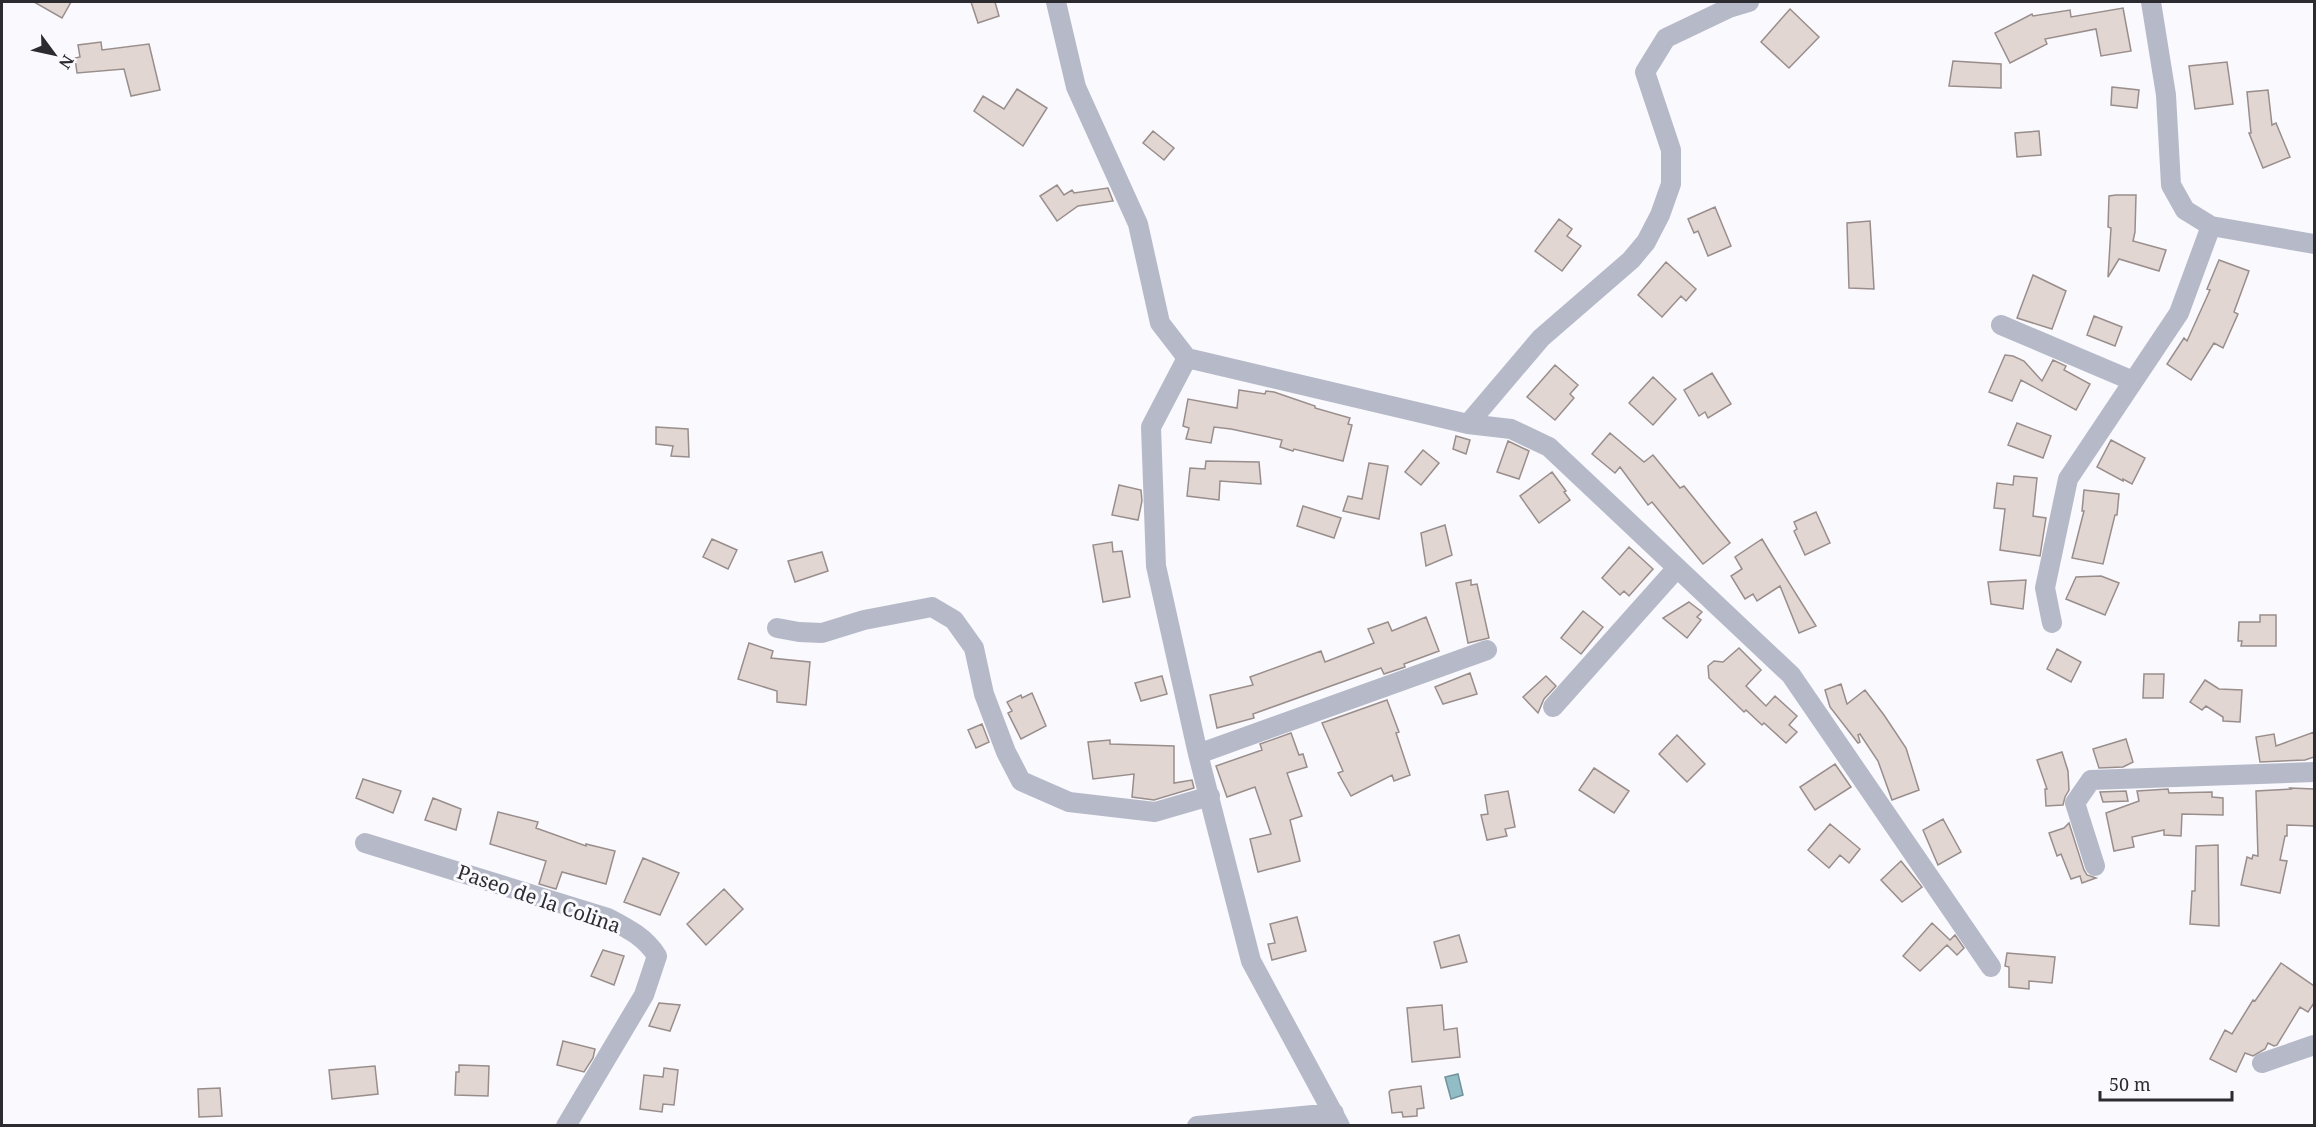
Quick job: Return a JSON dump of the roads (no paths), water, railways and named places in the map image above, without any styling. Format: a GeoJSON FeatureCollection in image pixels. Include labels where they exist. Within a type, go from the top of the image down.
{"type":"FeatureCollection","features":[{"type":"Feature","properties":{"kind":"street"},"geometry":{"type":"LineString","coordinates":[[1056,2],[1076,87],[1138,224],[1160,323],[1187,358],[1468,424],[1511,429],[1549,447],[1791,675],[1991,967]]}},
{"type":"Feature","properties":{"kind":"street"},"geometry":{"type":"LineString","coordinates":[[1468,424],[1541,338],[1631,260],[1646,242],[1660,215],[1671,184],[1671,150],[1645,72],[1666,38],[1729,8],[1749,2]]}},
{"type":"Feature","properties":{"kind":"street"},"geometry":{"type":"LineString","coordinates":[[2151,2],[2166,95],[2171,185],[2185,210],[2211,226],[2314,244]]}},
{"type":"Feature","properties":{"kind":"street"},"geometry":{"type":"LineString","coordinates":[[2052,623],[2045,588],[2068,479],[2179,313],[2211,226]]}},
{"type":"Feature","properties":{"kind":"street"},"geometry":{"type":"LineString","coordinates":[[2001,325],[2133,381]]}},
{"type":"Feature","properties":{"kind":"street"},"geometry":{"type":"LineString","coordinates":[[1187,358],[1151,427],[1156,566],[1198,754],[1251,961],[1337,1119],[1197,1125]]}},
{"type":"Feature","properties":{"kind":"street"},"geometry":{"type":"LineString","coordinates":[[1553,707],[1677,568]]}},
{"type":"Feature","properties":{"kind":"street"},"geometry":{"type":"LineString","coordinates":[[777,628],[799,633],[822,633],[864,620],[932,607],[954,620],[974,648],[984,694],[1006,752],[1021,780],[1069,802],[1155,812],[1210,796]]}},
{"type":"Feature","properties":{"kind":"street"},"geometry":{"type":"LineString","coordinates":[[1198,754],[1486,650]]}},
{"type":"Feature","properties":{"kind":"street"},"geometry":{"type":"LineString","coordinates":[[2095,866],[2075,803],[2091,780],[2314,772]]}},
{"type":"Feature","properties":{"kind":"street","name":"Paseo de la Colina"},"geometry":{"type":"LineString","coordinates":[[365,843],[608,918],[631,930],[650,945],[657,956],[644,995],[566,1125]]}},
{"type":"Feature","properties":{"kind":"street"},"geometry":{"type":"LineString","coordinates":[[2262,1063],[2314,1045]]}},
{"type":"Feature","properties":{"kind":"water"},"geometry":{"type":"Polygon","coordinates":[[[1458,1074],[1463,1095],[1451,1099],[1445,1077],[1458,1074]]]}}]}
